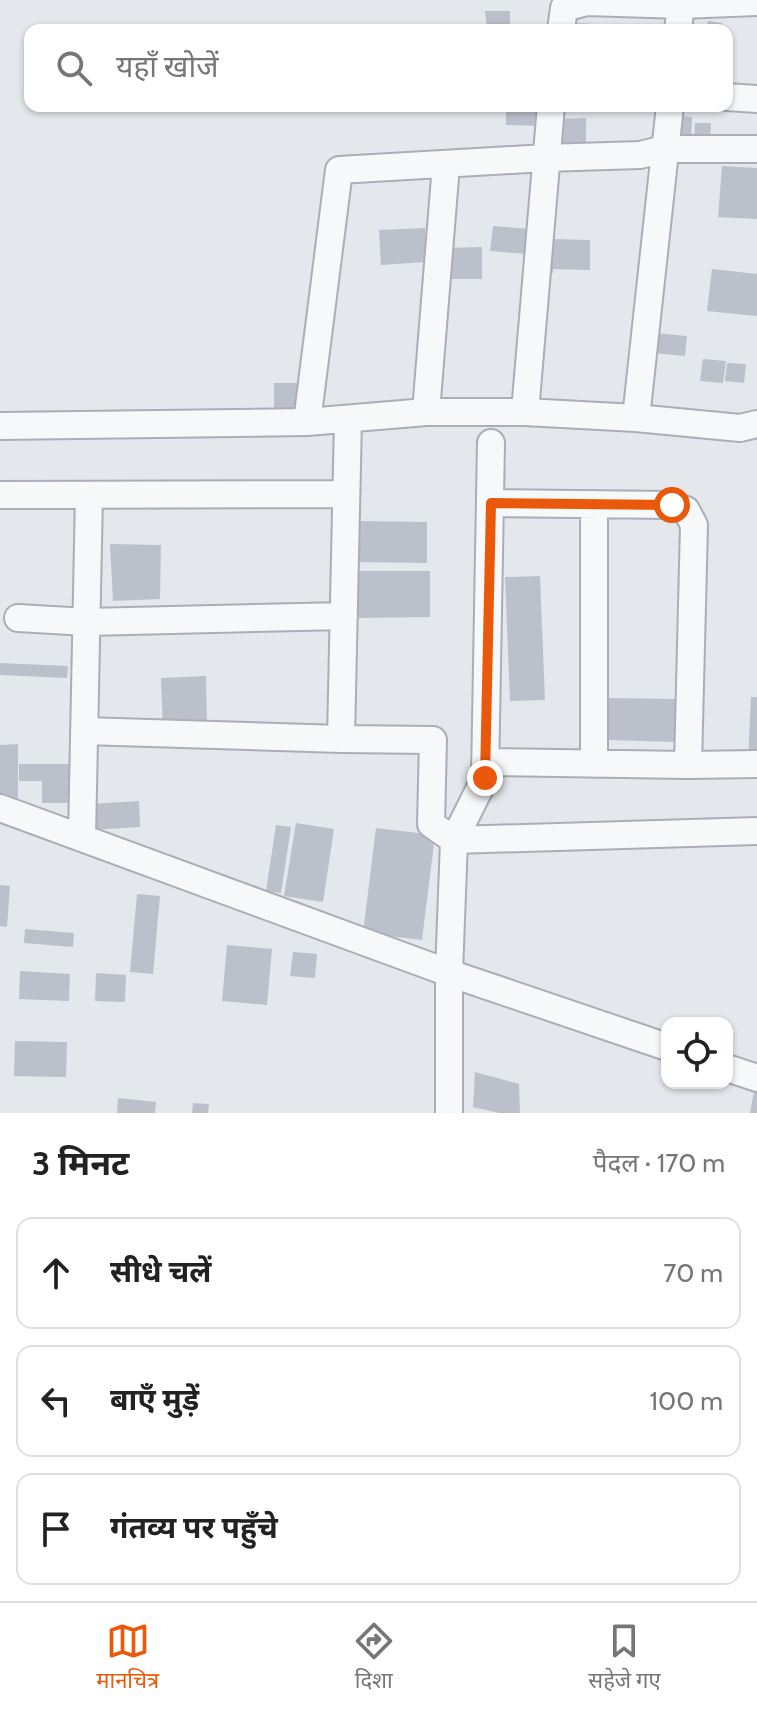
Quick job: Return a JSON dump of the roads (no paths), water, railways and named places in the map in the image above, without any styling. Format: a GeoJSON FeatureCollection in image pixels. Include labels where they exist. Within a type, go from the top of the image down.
{"type":"FeatureCollection","features":[{"type":"Feature","properties":{"kind":"street"},"geometry":{"type":"LineString","coordinates":[[562,24],[564,8],[587,2],[680,18],[757,2]]}},
{"type":"Feature","properties":{"kind":"street"},"geometry":{"type":"LineString","coordinates":[[733,97],[757,99]]}},
{"type":"Feature","properties":{"kind":"street"},"geometry":{"type":"LineString","coordinates":[[525,412],[550,112]]}},
{"type":"Feature","properties":{"kind":"street"},"geometry":{"type":"LineString","coordinates":[[636,418],[669,112]]}},
{"type":"Feature","properties":{"kind":"street"},"geometry":{"type":"LineString","coordinates":[[307,422],[339,170],[640,155],[665,149],[757,149]]}},
{"type":"Feature","properties":{"kind":"street"},"geometry":{"type":"LineString","coordinates":[[426,412],[446,165]]}},
{"type":"Feature","properties":{"kind":"street"},"geometry":{"type":"LineString","coordinates":[[0,426],[307,422],[426,412],[525,412],[740,428],[757,424],[757,418]]}},
{"type":"Feature","properties":{"kind":"street"},"geometry":{"type":"LineString","coordinates":[[341,739],[348,419]]}},
{"type":"Feature","properties":{"kind":"street"},"geometry":{"type":"LineString","coordinates":[[449,1113],[449,973],[454,840],[485,778],[491,443]]}},
{"type":"Feature","properties":{"kind":"street"},"geometry":{"type":"LineString","coordinates":[[0,495],[346,494]]}},
{"type":"Feature","properties":{"kind":"street"},"geometry":{"type":"LineString","coordinates":[[82,837],[89,495]]}},
{"type":"Feature","properties":{"kind":"street"},"geometry":{"type":"LineString","coordinates":[[491,503],[672,505],[686,510],[694,525],[688,765]]}},
{"type":"Feature","properties":{"kind":"street"},"geometry":{"type":"LineString","coordinates":[[594,504],[594,764]]}},
{"type":"Feature","properties":{"kind":"street"},"geometry":{"type":"LineString","coordinates":[[18,618],[87,622],[344,616]]}},
{"type":"Feature","properties":{"kind":"street"},"geometry":{"type":"LineString","coordinates":[[84,731],[433,740],[431,824],[454,840],[757,831]]}},
{"type":"Feature","properties":{"kind":"street"},"geometry":{"type":"LineString","coordinates":[[485,762],[757,764]]}},
{"type":"Feature","properties":{"kind":"street"},"geometry":{"type":"LineString","coordinates":[[0,808],[449,973],[661,1045]]}},
{"type":"Feature","properties":{"kind":"street"},"geometry":{"type":"LineString","coordinates":[[733,1070],[757,1078]]}}]}
